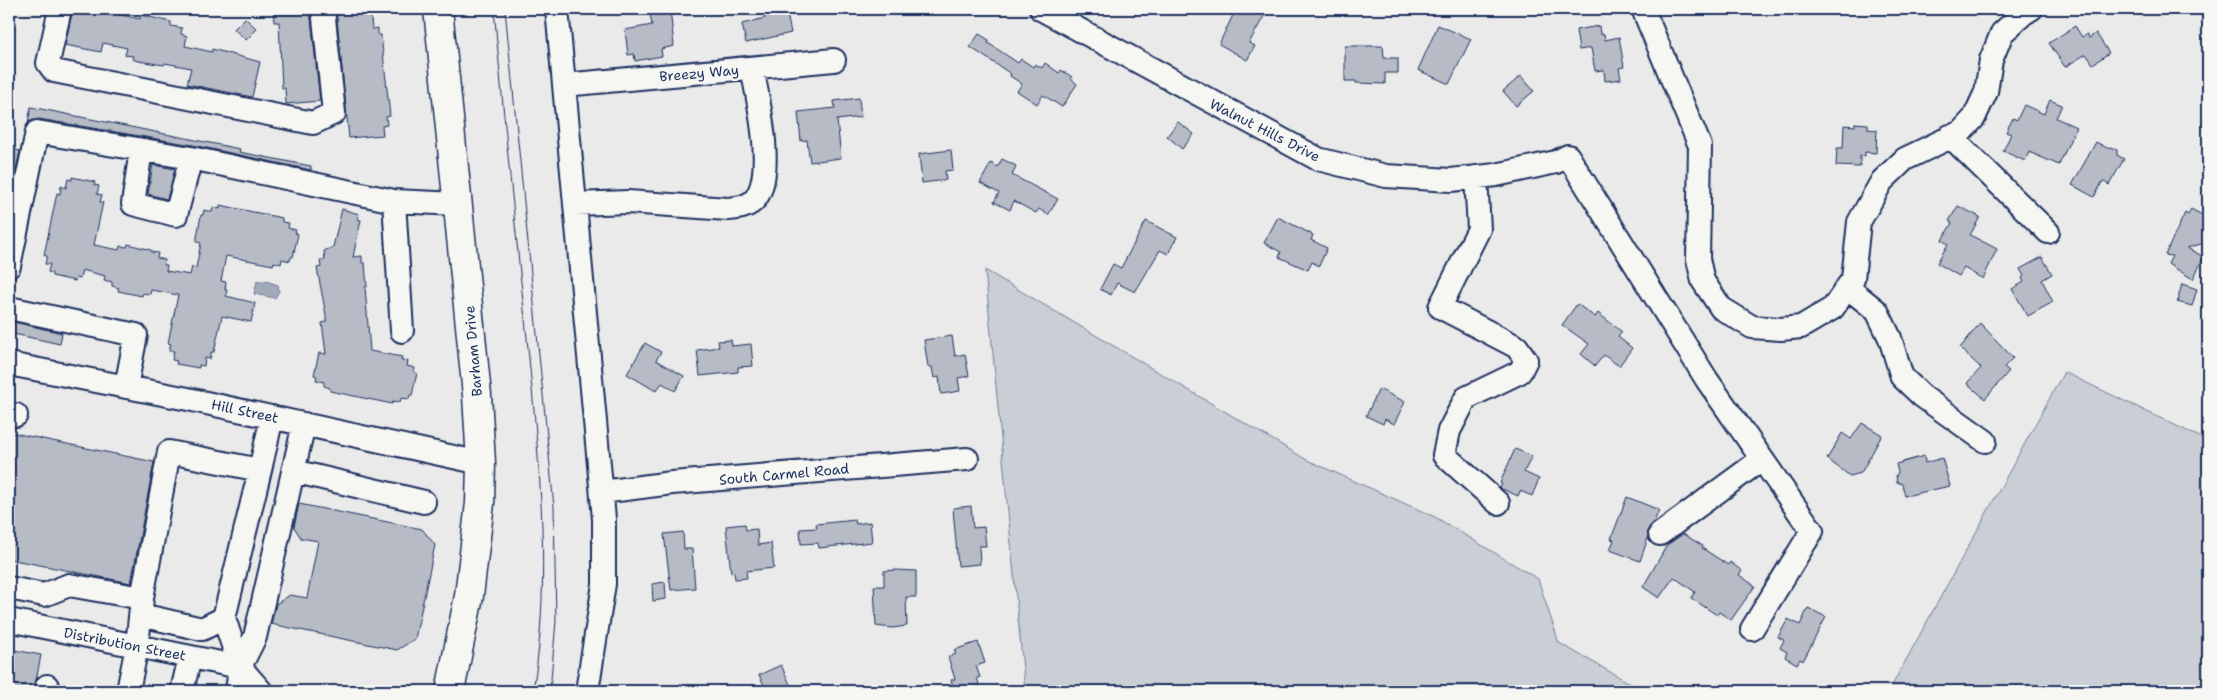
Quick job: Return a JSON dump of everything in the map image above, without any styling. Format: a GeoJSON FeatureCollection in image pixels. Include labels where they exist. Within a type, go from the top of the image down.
{"type":"FeatureCollection","features":[{"type":"Feature","properties":{"kind":"main road","name":"Barham Drive"},"geometry":{"type":"LineString","coordinates":[[438,9],[477,395],[481,463],[480,502],[469,596],[450,691]]}},
{"type":"Feature","properties":{"kind":"street"},"geometry":{"type":"LineString","coordinates":[[60,9],[48,63],[54,71],[313,123],[334,113],[323,9]]}},
{"type":"Feature","properties":{"kind":"street"},"geometry":{"type":"LineString","coordinates":[[558,9],[604,519],[604,584],[587,691]]}},
{"type":"Feature","properties":{"kind":"street","name":"Walnut Hills Drive"},"geometry":{"type":"LineString","coordinates":[[1041,9],[1318,159],[1386,176],[1451,180],[1556,162],[1568,156],[1707,380],[1762,459]]}},
{"type":"Feature","properties":{"kind":"street"},"geometry":{"type":"LineString","coordinates":[[1643,9],[1700,146],[1698,259],[1703,281],[1721,308],[1752,327],[1781,330],[1801,327],[1833,308],[1853,279],[1859,222],[1882,181],[1905,159],[1960,132],[1974,118],[1986,92],[1991,60],[2002,33],[2031,9]]}},
{"type":"Feature","properties":{"kind":"street","name":"Breezy Way"},"geometry":{"type":"LineString","coordinates":[[564,85],[834,60]]}},
{"type":"Feature","properties":{"kind":"street"},"geometry":{"type":"LineString","coordinates":[[575,204],[628,202],[728,209],[744,207],[755,199],[763,185],[766,163],[752,68]]}},
{"type":"Feature","properties":{"kind":"street"},"geometry":{"type":"LineString","coordinates":[[9,266],[37,132],[191,158],[394,201],[458,204]]}},
{"type":"Feature","properties":{"kind":"street"},"geometry":{"type":"LineString","coordinates":[[1950,136],[2048,232]]}},
{"type":"Feature","properties":{"kind":"street"},"geometry":{"type":"LineString","coordinates":[[141,150],[133,204],[176,215],[191,158]]}},
{"type":"Feature","properties":{"kind":"street"},"geometry":{"type":"LineString","coordinates":[[1476,177],[1479,228],[1440,307],[1517,347],[1526,360],[1520,372],[1466,398],[1449,431],[1444,455],[1498,503]]}},
{"type":"Feature","properties":{"kind":"street"},"geometry":{"type":"LineString","coordinates":[[394,201],[402,330]]}},
{"type":"Feature","properties":{"kind":"street"},"geometry":{"type":"LineString","coordinates":[[1847,287],[1877,311],[1890,338],[1902,377],[1922,396],[1984,441]]}},
{"type":"Feature","properties":{"kind":"street"},"geometry":{"type":"LineString","coordinates":[[9,308],[136,335],[126,387]]}},
{"type":"Feature","properties":{"kind":"street","name":"Hill Street"},"geometry":{"type":"LineString","coordinates":[[9,364],[272,417],[481,463]]}},
{"type":"Feature","properties":{"kind":"street"},"geometry":{"type":"LineString","coordinates":[[261,691],[240,667],[224,618],[272,417]]}},
{"type":"Feature","properties":{"kind":"street"},"geometry":{"type":"LineString","coordinates":[[237,691],[240,667],[255,637],[304,424]]}},
{"type":"Feature","properties":{"kind":"street"},"geometry":{"type":"LineString","coordinates":[[128,691],[169,452],[260,470]]}},
{"type":"Feature","properties":{"kind":"street","name":"South Carmel Road"},"geometry":{"type":"LineString","coordinates":[[602,492],[672,483],[966,459]]}},
{"type":"Feature","properties":{"kind":"street"},"geometry":{"type":"LineString","coordinates":[[1660,534],[1762,459],[1812,531],[1752,629]]}},
{"type":"Feature","properties":{"kind":"street"},"geometry":{"type":"LineString","coordinates":[[293,470],[424,502]]}},
{"type":"Feature","properties":{"kind":"street"},"geometry":{"type":"LineString","coordinates":[[9,588],[44,595],[69,585],[142,606],[202,629],[224,618]]}},
{"type":"Feature","properties":{"kind":"street","name":"Distribution Street"},"geometry":{"type":"LineString","coordinates":[[9,620],[240,667]]}},
{"type":"Feature","properties":{"kind":"street"},"geometry":{"type":"LineString","coordinates":[[182,691],[190,657]]}},
{"type":"Feature","properties":{"kind":"shaded area"},"geometry":{"type":"Polygon","coordinates":[[[985,270],[1307,460],[1435,517],[1538,579],[1559,643],[1644,691],[1025,691],[985,270]]]}},
{"type":"Feature","properties":{"kind":"shaded area"},"geometry":{"type":"Polygon","coordinates":[[[2064,372],[2208,441],[2208,691],[1889,691],[2064,372]]]}},
{"type":"Feature","properties":{"kind":"water"},"geometry":{"type":"Polygon","coordinates":[[[257,281],[266,281],[278,285],[279,291],[275,298],[254,294],[257,281]]]}},
{"type":"Feature","properties":{"kind":"building"},"geometry":{"type":"Polygon","coordinates":[[[73,9],[113,9],[112,13],[140,19],[141,15],[171,22],[171,26],[182,28],[181,34],[187,36],[185,46],[212,52],[212,49],[260,62],[252,97],[187,84],[191,68],[165,63],[164,65],[138,61],[132,59],[133,56],[125,55],[127,48],[103,43],[101,52],[65,45],[73,9]]]}},
{"type":"Feature","properties":{"kind":"building"},"geometry":{"type":"Polygon","coordinates":[[[273,9],[310,9],[320,101],[286,104],[285,88],[282,88],[279,22],[274,22],[273,9]]]}},
{"type":"Feature","properties":{"kind":"building"},"geometry":{"type":"Polygon","coordinates":[[[336,9],[370,9],[372,29],[378,28],[378,35],[381,35],[390,116],[386,117],[387,125],[382,126],[383,135],[349,138],[336,9]]]}},
{"type":"Feature","properties":{"kind":"building"},"geometry":{"type":"Polygon","coordinates":[[[649,9],[670,9],[674,46],[661,49],[662,56],[635,61],[634,54],[628,55],[625,30],[652,25],[649,9]]]}},
{"type":"Feature","properties":{"kind":"building"},"geometry":{"type":"Polygon","coordinates":[[[763,9],[786,9],[791,33],[746,43],[742,24],[765,18],[763,9]]]}},
{"type":"Feature","properties":{"kind":"building"},"geometry":{"type":"Polygon","coordinates":[[[1236,9],[1268,9],[1249,43],[1255,46],[1247,60],[1219,44],[1236,9]]]}},
{"type":"Feature","properties":{"kind":"building"},"geometry":{"type":"Polygon","coordinates":[[[245,18],[257,29],[246,40],[234,29],[245,18]]]}},
{"type":"Feature","properties":{"kind":"building"},"geometry":{"type":"Polygon","coordinates":[[[1438,25],[1471,39],[1449,84],[1418,70],[1438,25]]]}},
{"type":"Feature","properties":{"kind":"building"},"geometry":{"type":"Polygon","coordinates":[[[1599,26],[1600,34],[1604,34],[1605,40],[1619,37],[1624,67],[1619,68],[1621,79],[1605,81],[1604,70],[1595,71],[1591,48],[1579,50],[1576,30],[1599,26]]]}},
{"type":"Feature","properties":{"kind":"building"},"geometry":{"type":"Polygon","coordinates":[[[2075,26],[2082,37],[2087,34],[2089,38],[2096,33],[2109,53],[2093,64],[2086,54],[2065,67],[2049,43],[2075,26]]]}},
{"type":"Feature","properties":{"kind":"building"},"geometry":{"type":"Polygon","coordinates":[[[979,34],[989,40],[988,43],[1018,63],[1021,59],[1033,67],[1035,64],[1042,68],[1045,63],[1059,73],[1061,70],[1072,77],[1071,79],[1077,84],[1062,107],[1043,95],[1037,104],[1017,91],[1022,84],[1010,76],[1011,74],[970,47],[979,34]]]}},
{"type":"Feature","properties":{"kind":"building"},"geometry":{"type":"Polygon","coordinates":[[[1345,46],[1383,46],[1384,58],[1398,58],[1398,73],[1385,73],[1385,84],[1345,81],[1345,46]]]}},
{"type":"Feature","properties":{"kind":"building"},"geometry":{"type":"Polygon","coordinates":[[[1521,76],[1534,91],[1516,106],[1503,91],[1521,76]]]}},
{"type":"Feature","properties":{"kind":"building"},"geometry":{"type":"Polygon","coordinates":[[[859,98],[861,117],[837,120],[841,158],[810,162],[807,140],[801,141],[798,112],[835,108],[834,101],[859,98]]]}},
{"type":"Feature","properties":{"kind":"building"},"geometry":{"type":"Polygon","coordinates":[[[2050,100],[2062,105],[2056,118],[2076,127],[2059,165],[2029,152],[2025,161],[2003,151],[2011,134],[2006,132],[2013,118],[2017,120],[2024,105],[2044,114],[2050,100]]]}},
{"type":"Feature","properties":{"kind":"building"},"geometry":{"type":"Polygon","coordinates":[[[31,107],[240,149],[239,152],[311,166],[311,170],[193,145],[39,119],[28,122],[31,107]]]}},
{"type":"Feature","properties":{"kind":"building"},"geometry":{"type":"Polygon","coordinates":[[[1178,122],[1194,134],[1182,149],[1167,136],[1178,122]]]}},
{"type":"Feature","properties":{"kind":"building"},"geometry":{"type":"Polygon","coordinates":[[[1855,123],[1868,124],[1868,129],[1877,130],[1876,153],[1865,152],[1865,156],[1860,156],[1860,167],[1836,166],[1837,148],[1843,148],[1844,125],[1855,126],[1855,123]]]}},
{"type":"Feature","properties":{"kind":"building"},"geometry":{"type":"Polygon","coordinates":[[[2096,142],[2107,148],[2111,147],[2117,150],[2117,155],[2124,159],[2109,185],[2103,181],[2094,197],[2072,185],[2096,142]]]}},
{"type":"Feature","properties":{"kind":"building"},"geometry":{"type":"Polygon","coordinates":[[[9,148],[20,151],[12,188],[9,188],[9,148]]]}},
{"type":"Feature","properties":{"kind":"building"},"geometry":{"type":"Polygon","coordinates":[[[951,150],[953,170],[945,171],[946,180],[922,183],[919,154],[951,150]]]}},
{"type":"Feature","properties":{"kind":"building"},"geometry":{"type":"Polygon","coordinates":[[[1002,159],[1016,166],[1012,175],[1058,199],[1048,215],[1039,209],[1036,213],[1014,201],[1010,210],[994,202],[999,193],[980,183],[991,163],[998,167],[1002,159]]]}},
{"type":"Feature","properties":{"kind":"building"},"geometry":{"type":"Polygon","coordinates":[[[153,165],[175,169],[167,199],[148,194],[153,165]]]}},
{"type":"Feature","properties":{"kind":"building"},"geometry":{"type":"Polygon","coordinates":[[[72,177],[95,182],[94,185],[99,186],[97,194],[102,195],[100,202],[103,202],[94,245],[119,250],[120,246],[127,247],[128,244],[151,250],[151,252],[158,253],[157,258],[165,260],[164,265],[167,265],[166,271],[190,275],[192,267],[196,268],[201,243],[197,242],[197,237],[201,215],[203,215],[204,210],[212,212],[213,207],[220,209],[220,205],[282,218],[282,222],[289,223],[288,228],[296,230],[295,233],[298,234],[293,257],[291,257],[290,261],[282,259],[281,264],[274,262],[273,265],[226,256],[221,281],[226,282],[226,296],[255,303],[251,322],[222,316],[214,352],[211,352],[210,359],[205,358],[204,366],[199,365],[199,368],[176,364],[177,361],[172,360],[174,351],[169,351],[171,344],[168,343],[178,295],[151,290],[150,294],[143,293],[142,296],[118,291],[119,288],[112,286],[112,282],[104,280],[105,276],[82,270],[80,279],[76,278],[75,281],[52,276],[52,273],[48,272],[50,264],[45,264],[47,256],[44,255],[57,193],[60,194],[61,186],[66,188],[68,179],[72,180],[72,177]]]}},
{"type":"Feature","properties":{"kind":"building"},"geometry":{"type":"Polygon","coordinates":[[[1958,206],[1980,217],[1970,235],[1997,249],[1983,279],[1964,268],[1959,276],[1937,263],[1948,244],[1942,240],[1952,223],[1949,221],[1958,206]]]}},
{"type":"Feature","properties":{"kind":"building"},"geometry":{"type":"Polygon","coordinates":[[[342,209],[359,214],[358,219],[361,220],[353,257],[362,256],[362,263],[365,263],[370,351],[402,357],[401,360],[408,361],[407,366],[415,368],[414,372],[417,373],[412,395],[410,395],[409,399],[401,398],[400,402],[393,401],[392,404],[330,391],[330,388],[324,386],[324,382],[316,380],[317,376],[314,375],[319,353],[326,354],[322,323],[326,322],[326,315],[317,268],[321,267],[320,260],[325,260],[324,251],[333,247],[342,209]]]}},
{"type":"Feature","properties":{"kind":"building"},"geometry":{"type":"Polygon","coordinates":[[[2191,209],[2208,218],[2208,242],[2187,248],[2204,257],[2193,279],[2168,264],[2172,256],[2165,255],[2185,213],[2188,215],[2191,209]]]}},
{"type":"Feature","properties":{"kind":"building"},"geometry":{"type":"Polygon","coordinates":[[[1278,217],[1313,235],[1311,240],[1327,248],[1319,266],[1312,262],[1308,270],[1279,257],[1281,252],[1264,243],[1278,217]]]}},
{"type":"Feature","properties":{"kind":"building"},"geometry":{"type":"Polygon","coordinates":[[[1146,221],[1177,237],[1168,254],[1160,250],[1135,292],[1117,283],[1111,295],[1100,289],[1113,264],[1121,268],[1146,221]]]}},
{"type":"Feature","properties":{"kind":"building"},"geometry":{"type":"Polygon","coordinates":[[[2042,257],[2052,274],[2042,280],[2053,302],[2028,316],[2012,289],[2024,282],[2022,278],[2024,276],[2020,269],[2042,257]]]}},
{"type":"Feature","properties":{"kind":"building"},"geometry":{"type":"Polygon","coordinates":[[[2182,284],[2197,289],[2192,306],[2177,302],[2182,284]]]}},
{"type":"Feature","properties":{"kind":"building"},"geometry":{"type":"Polygon","coordinates":[[[1577,304],[1595,317],[1598,313],[1622,332],[1618,337],[1632,348],[1619,366],[1604,355],[1595,366],[1581,354],[1589,344],[1562,325],[1577,304]]]}},
{"type":"Feature","properties":{"kind":"building"},"geometry":{"type":"Polygon","coordinates":[[[9,321],[62,333],[60,344],[9,333],[9,321]]]}},
{"type":"Feature","properties":{"kind":"building"},"geometry":{"type":"Polygon","coordinates":[[[1980,323],[2013,358],[2004,367],[2009,371],[1985,399],[1967,383],[1981,368],[1960,348],[1980,323]]]}},
{"type":"Feature","properties":{"kind":"building"},"geometry":{"type":"Polygon","coordinates":[[[952,336],[955,356],[965,354],[969,376],[958,378],[960,391],[941,394],[939,377],[934,378],[932,367],[928,367],[924,340],[952,336]]]}},
{"type":"Feature","properties":{"kind":"building"},"geometry":{"type":"Polygon","coordinates":[[[731,340],[732,346],[751,344],[753,366],[738,367],[738,372],[700,376],[697,350],[719,347],[718,341],[731,340]]]}},
{"type":"Feature","properties":{"kind":"building"},"geometry":{"type":"Polygon","coordinates":[[[645,343],[661,352],[656,360],[684,376],[675,391],[662,383],[656,391],[627,374],[645,343]]]}},
{"type":"Feature","properties":{"kind":"building"},"geometry":{"type":"Polygon","coordinates":[[[1379,389],[1405,402],[1394,424],[1385,419],[1383,424],[1366,416],[1379,389]]]}},
{"type":"Feature","properties":{"kind":"building"},"geometry":{"type":"Polygon","coordinates":[[[1862,423],[1882,435],[1861,473],[1850,476],[1827,459],[1842,433],[1851,439],[1862,423]]]}},
{"type":"Feature","properties":{"kind":"building"},"geometry":{"type":"Polygon","coordinates":[[[9,432],[154,462],[131,583],[9,559],[9,432]]]}},
{"type":"Feature","properties":{"kind":"building"},"geometry":{"type":"Polygon","coordinates":[[[1515,449],[1532,456],[1524,472],[1539,479],[1532,496],[1520,491],[1518,496],[1500,488],[1502,484],[1500,483],[1515,449]]]}},
{"type":"Feature","properties":{"kind":"building"},"geometry":{"type":"Polygon","coordinates":[[[1924,456],[1925,463],[1942,458],[1950,486],[1905,496],[1902,484],[1897,482],[1896,476],[1898,472],[1896,464],[1924,456]]]}},
{"type":"Feature","properties":{"kind":"building"},"geometry":{"type":"Polygon","coordinates":[[[1627,497],[1659,510],[1654,522],[1648,529],[1648,538],[1640,561],[1610,550],[1614,540],[1611,539],[1627,497]]]}},
{"type":"Feature","properties":{"kind":"building"},"geometry":{"type":"Polygon","coordinates":[[[299,504],[422,529],[435,545],[415,639],[397,650],[271,624],[276,604],[290,595],[307,598],[318,541],[301,538],[294,527],[299,504]]]}},
{"type":"Feature","properties":{"kind":"building"},"geometry":{"type":"Polygon","coordinates":[[[971,506],[973,528],[984,527],[986,546],[979,546],[980,564],[958,566],[953,508],[971,506]]]}},
{"type":"Feature","properties":{"kind":"building"},"geometry":{"type":"Polygon","coordinates":[[[855,520],[856,524],[870,522],[872,542],[819,548],[818,543],[801,544],[800,529],[817,528],[816,524],[855,520]]]}},
{"type":"Feature","properties":{"kind":"building"},"geometry":{"type":"Polygon","coordinates":[[[745,524],[746,530],[757,529],[758,545],[771,543],[774,568],[746,571],[747,578],[735,579],[734,572],[731,573],[726,526],[745,524]]]}},
{"type":"Feature","properties":{"kind":"building"},"geometry":{"type":"Polygon","coordinates":[[[683,532],[684,549],[692,549],[695,588],[671,590],[664,534],[683,532]]]}},
{"type":"Feature","properties":{"kind":"building"},"geometry":{"type":"Polygon","coordinates":[[[1683,534],[1728,565],[1730,562],[1742,571],[1739,575],[1755,586],[1731,620],[1719,612],[1717,615],[1691,598],[1695,592],[1674,577],[1659,598],[1643,587],[1667,545],[1683,534]]]}},
{"type":"Feature","properties":{"kind":"building"},"geometry":{"type":"Polygon","coordinates":[[[884,571],[916,571],[916,597],[906,597],[907,626],[892,628],[876,626],[874,586],[884,586],[884,571]]]}},
{"type":"Feature","properties":{"kind":"building"},"geometry":{"type":"Polygon","coordinates":[[[665,582],[666,599],[653,601],[652,584],[665,582]]]}},
{"type":"Feature","properties":{"kind":"building"},"geometry":{"type":"Polygon","coordinates":[[[1808,608],[1826,617],[1803,661],[1800,659],[1797,664],[1785,657],[1787,652],[1780,648],[1784,640],[1778,637],[1788,619],[1800,625],[1808,608]]]}},
{"type":"Feature","properties":{"kind":"building"},"geometry":{"type":"Polygon","coordinates":[[[978,642],[985,663],[976,666],[980,677],[977,678],[981,691],[954,691],[951,680],[955,679],[948,657],[956,654],[954,650],[978,642]]]}},
{"type":"Feature","properties":{"kind":"building"},"geometry":{"type":"Polygon","coordinates":[[[9,649],[41,655],[34,691],[9,691],[9,649]]]}},
{"type":"Feature","properties":{"kind":"building"},"geometry":{"type":"Polygon","coordinates":[[[781,665],[793,691],[767,691],[759,675],[781,665]]]}},
{"type":"Feature","properties":{"kind":"tram line"},"geometry":{"type":"LineString","coordinates":[[494,9],[528,348],[542,520],[542,605],[533,691]]}},
{"type":"Feature","properties":{"kind":"tram line"},"geometry":{"type":"LineString","coordinates":[[505,9],[554,507],[556,621],[550,691]]}}]}
